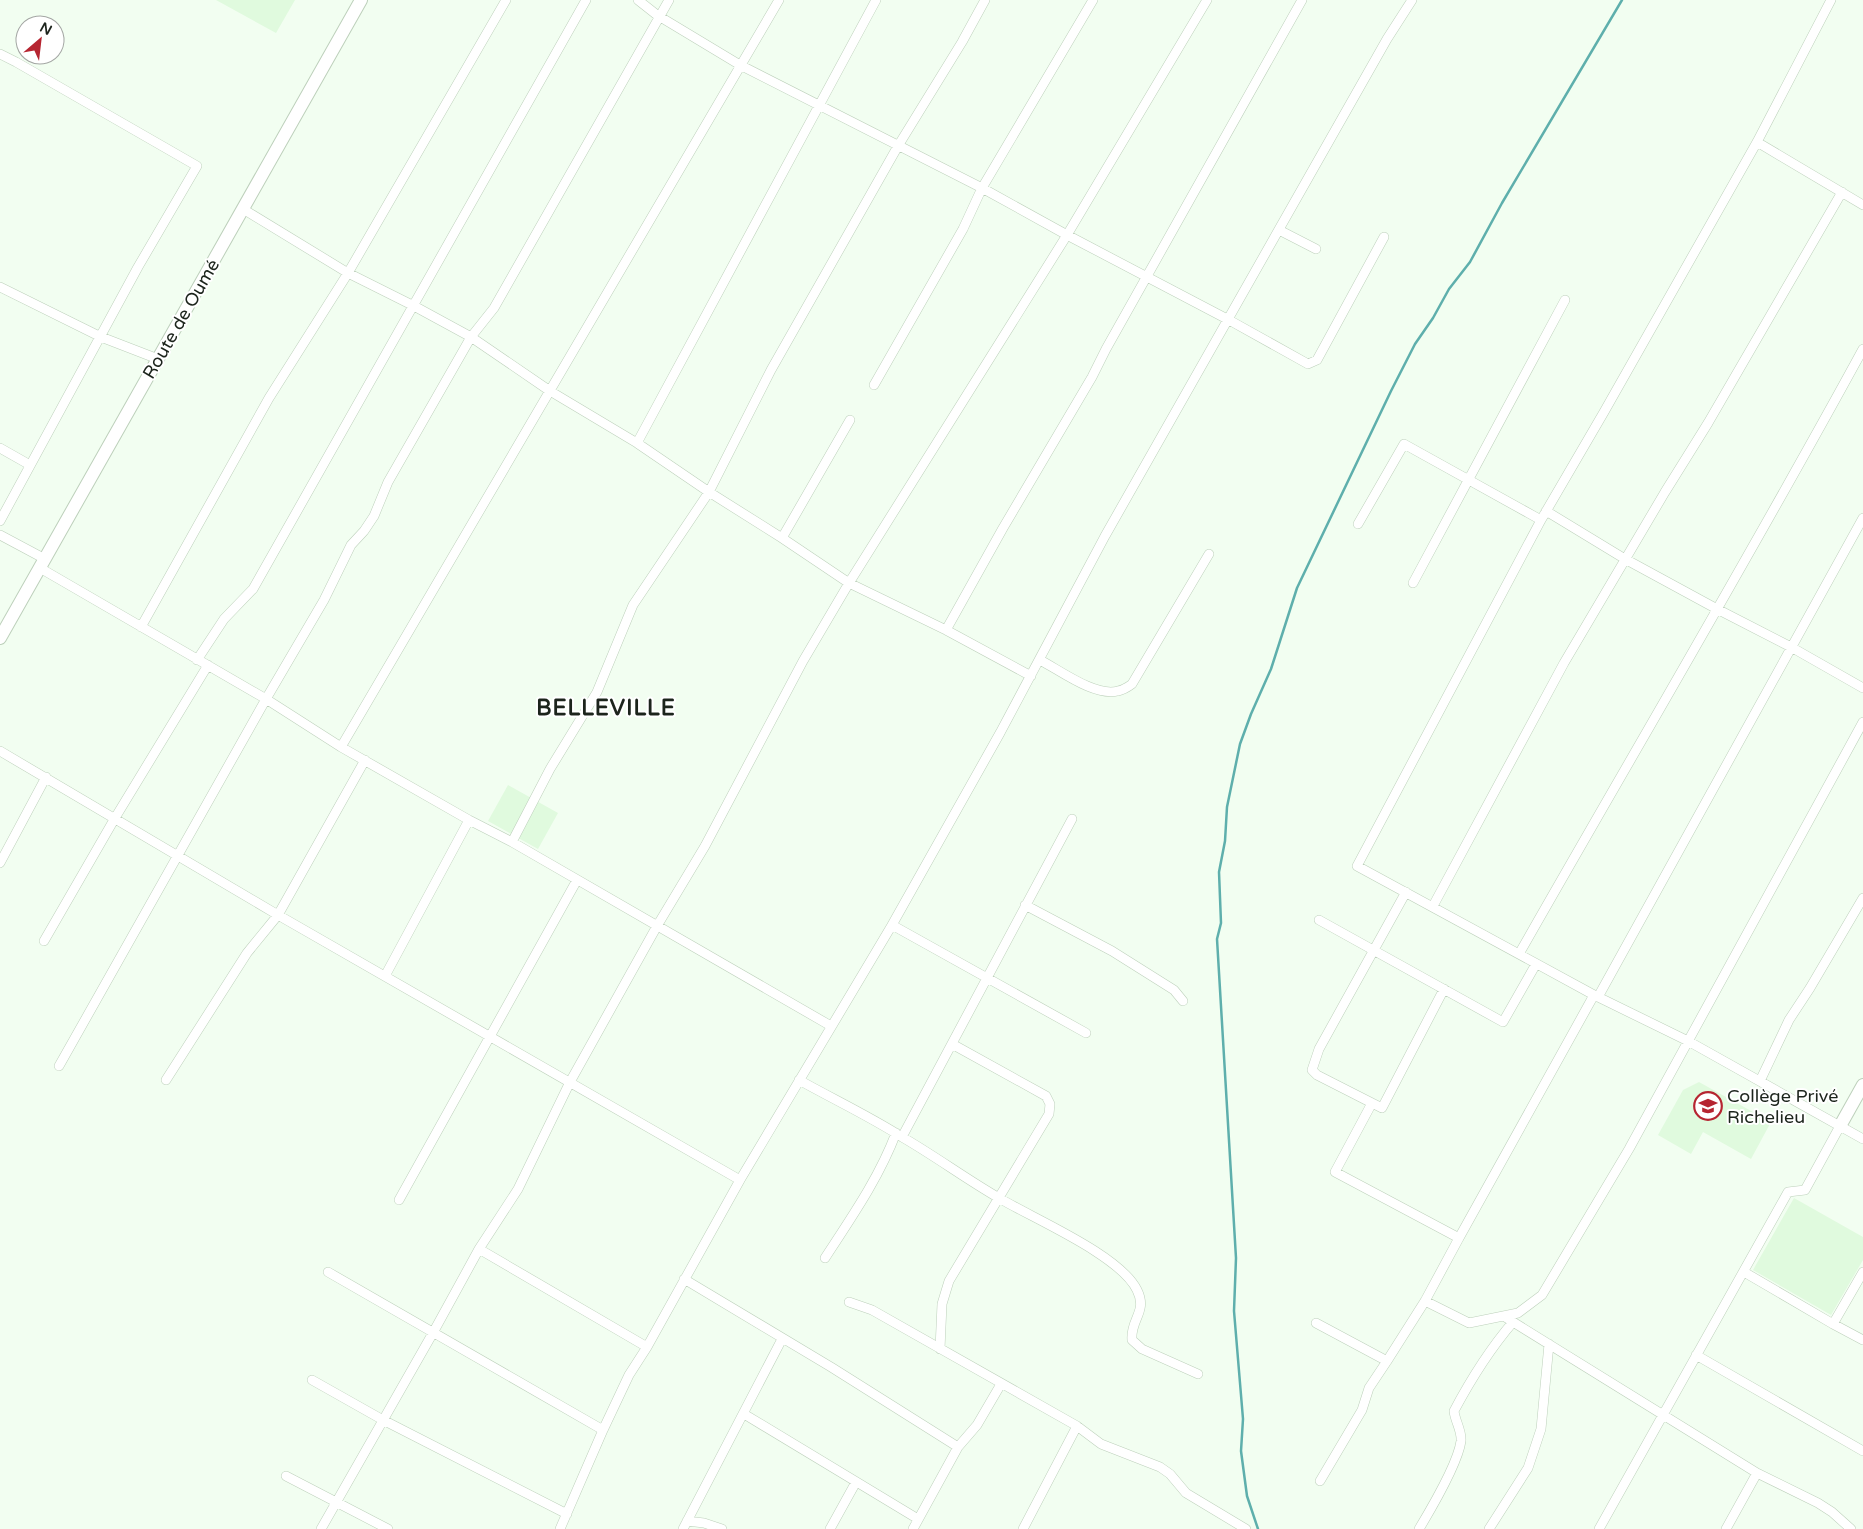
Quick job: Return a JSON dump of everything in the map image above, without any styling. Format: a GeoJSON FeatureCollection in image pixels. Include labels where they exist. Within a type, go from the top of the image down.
{"type":"FeatureCollection","features":[{"type":"Feature","properties":{"kind":"street","name":"Route de Oumé"},"geometry":{"type":"LineString","coordinates":[[0,638],[361,0]]}},
{"type":"Feature","properties":{"kind":"street"},"geometry":{"type":"LineString","coordinates":[[141,627],[269,398],[348,273],[506,0]]}},
{"type":"Feature","properties":{"kind":"street"},"geometry":{"type":"LineString","coordinates":[[197,660],[224,619],[253,589],[586,0]]}},
{"type":"Feature","properties":{"kind":"street"},"geometry":{"type":"LineString","coordinates":[[638,0],[660,16],[740,65],[982,188],[1308,364],[1317,360],[1384,237]]}},
{"type":"Feature","properties":{"kind":"street"},"geometry":{"type":"LineString","coordinates":[[59,1066],[324,600],[351,545],[374,516],[388,482],[471,337],[494,308],[669,0]]}},
{"type":"Feature","properties":{"kind":"street"},"geometry":{"type":"LineString","coordinates":[[342,747],[779,0]]}},
{"type":"Feature","properties":{"kind":"street"},"geometry":{"type":"LineString","coordinates":[[637,443],[876,0]]}},
{"type":"Feature","properties":{"kind":"street"},"geometry":{"type":"LineString","coordinates":[[512,842],[550,769],[597,692],[633,605],[709,492],[771,370],[898,146],[986,0]]}},
{"type":"Feature","properties":{"kind":"street"},"geometry":{"type":"LineString","coordinates":[[874,385],[958,238],[982,188],[1093,0]]}},
{"type":"Feature","properties":{"kind":"street"},"geometry":{"type":"LineString","coordinates":[[321,1529],[479,1249],[518,1189],[570,1082],[657,926],[705,846],[763,735],[849,583],[1067,235],[1207,0]]}},
{"type":"Feature","properties":{"kind":"street"},"geometry":{"type":"LineString","coordinates":[[946,630],[1003,528],[1092,377],[1302,0]]}},
{"type":"Feature","properties":{"kind":"street"},"geometry":{"type":"LineString","coordinates":[[561,1528],[629,1375],[647,1347],[740,1180],[892,925],[1040,660],[1105,536],[1387,39],[1412,0]]}},
{"type":"Feature","properties":{"kind":"street"},"geometry":{"type":"LineString","coordinates":[[1831,0],[1757,142],[1541,520],[1357,866],[1596,996],[1688,1041],[1863,1139]]}},
{"type":"Feature","properties":{"kind":"street"},"geometry":{"type":"LineString","coordinates":[[0,54],[197,166],[138,267],[0,521]]}},
{"type":"Feature","properties":{"kind":"street"},"geometry":{"type":"LineString","coordinates":[[1757,142],[1863,205]]}},
{"type":"Feature","properties":{"kind":"street"},"geometry":{"type":"LineString","coordinates":[[1433,906],[1564,663],[1708,423],[1842,192]]}},
{"type":"Feature","properties":{"kind":"street"},"geometry":{"type":"LineString","coordinates":[[243,210],[348,273],[471,337],[550,391],[637,443],[849,583],[946,630],[1031,676]]}},
{"type":"Feature","properties":{"kind":"street"},"geometry":{"type":"LineString","coordinates":[[1279,230],[1316,249]]}},
{"type":"Feature","properties":{"kind":"street"},"geometry":{"type":"LineString","coordinates":[[0,287],[101,337],[158,359]]}},
{"type":"Feature","properties":{"kind":"street"},"geometry":{"type":"LineString","coordinates":[[1414,582],[1565,300]]}},
{"type":"Feature","properties":{"kind":"street"},"geometry":{"type":"LineString","coordinates":[[1519,954],[1784,494],[1863,349]]}},
{"type":"Feature","properties":{"kind":"street"},"geometry":{"type":"LineString","coordinates":[[782,538],[850,420]]}},
{"type":"Feature","properties":{"kind":"street"},"geometry":{"type":"LineString","coordinates":[[1358,524],[1404,444],[1541,520]]}},
{"type":"Feature","properties":{"kind":"street"},"geometry":{"type":"LineString","coordinates":[[0,448],[30,465]]}},
{"type":"Feature","properties":{"kind":"street"},"geometry":{"type":"LineString","coordinates":[[1546,511],[1625,559],[1717,610],[1791,647],[1863,688]]}},
{"type":"Feature","properties":{"kind":"street"},"geometry":{"type":"LineString","coordinates":[[1320,1481],[1362,1410],[1369,1388],[1425,1301],[1863,518]]}},
{"type":"Feature","properties":{"kind":"street"},"geometry":{"type":"LineString","coordinates":[[0,535],[141,627],[266,699],[342,747],[469,820],[512,842],[831,1026]]}},
{"type":"Feature","properties":{"kind":"street"},"geometry":{"type":"LineString","coordinates":[[1040,660],[1095,689],[1105,692],[1120,691],[1132,684],[1209,554]]}},
{"type":"Feature","properties":{"kind":"street"},"geometry":{"type":"LineString","coordinates":[[44,941],[115,818],[208,665]]}},
{"type":"Feature","properties":{"kind":"street"},"geometry":{"type":"LineString","coordinates":[[1425,1301],[1469,1323],[1518,1313],[1542,1295],[1628,1149],[1863,722]]}},
{"type":"Feature","properties":{"kind":"street"},"geometry":{"type":"LineString","coordinates":[[0,750],[278,915],[740,1180]]}},
{"type":"Feature","properties":{"kind":"street"},"geometry":{"type":"LineString","coordinates":[[166,1080],[247,953],[278,915],[365,760]]}},
{"type":"Feature","properties":{"kind":"street"},"geometry":{"type":"LineString","coordinates":[[0,863],[46,778]]}},
{"type":"Feature","properties":{"kind":"street"},"geometry":{"type":"LineString","coordinates":[[385,976],[469,820]]}},
{"type":"Feature","properties":{"kind":"street"},"geometry":{"type":"LineString","coordinates":[[825,1258],[869,1188],[952,1044],[1072,820]]}},
{"type":"Feature","properties":{"kind":"street"},"geometry":{"type":"LineString","coordinates":[[399,1200],[577,880]]}},
{"type":"Feature","properties":{"kind":"street"},"geometry":{"type":"LineString","coordinates":[[1406,892],[1319,1049],[1312,1070],[1317,1075],[1382,1108],[1444,989]]}},
{"type":"Feature","properties":{"kind":"street"},"geometry":{"type":"LineString","coordinates":[[1760,1081],[1789,1020],[1863,898]]}},
{"type":"Feature","properties":{"kind":"street"},"geometry":{"type":"LineString","coordinates":[[1026,904],[1112,951],[1174,990],[1183,1001]]}},
{"type":"Feature","properties":{"kind":"street"},"geometry":{"type":"LineString","coordinates":[[1319,920],[1503,1022],[1536,964]]}},
{"type":"Feature","properties":{"kind":"street"},"geometry":{"type":"LineString","coordinates":[[892,925],[1086,1033]]}},
{"type":"Feature","properties":{"kind":"street"},"geometry":{"type":"LineString","coordinates":[[940,1349],[942,1304],[950,1281],[1049,1114],[1050,1104],[1046,1096],[952,1044]]}},
{"type":"Feature","properties":{"kind":"street"},"geometry":{"type":"LineString","coordinates":[[799,1080],[899,1135],[998,1198],[1087,1246],[1117,1266],[1136,1288],[1141,1301],[1141,1310],[1131,1330],[1132,1340],[1142,1348],[1198,1374]]}},
{"type":"Feature","properties":{"kind":"street"},"geometry":{"type":"LineString","coordinates":[[1603,1528],[1663,1414],[1788,1192],[1805,1190],[1863,1085]]}},
{"type":"Feature","properties":{"kind":"street"},"geometry":{"type":"LineString","coordinates":[[1372,1103],[1335,1172],[1459,1238]]}},
{"type":"Feature","properties":{"kind":"street"},"geometry":{"type":"LineString","coordinates":[[479,1249],[647,1347]]}},
{"type":"Feature","properties":{"kind":"street"},"geometry":{"type":"LineString","coordinates":[[328,1272],[434,1331],[603,1430]]}},
{"type":"Feature","properties":{"kind":"street"},"geometry":{"type":"LineString","coordinates":[[1744,1272],[1863,1340]]}},
{"type":"Feature","properties":{"kind":"street"},"geometry":{"type":"LineString","coordinates":[[1834,1324],[1863,1272]]}},
{"type":"Feature","properties":{"kind":"street"},"geometry":{"type":"LineString","coordinates":[[684,1279],[831,1367],[958,1447]]}},
{"type":"Feature","properties":{"kind":"street"},"geometry":{"type":"LineString","coordinates":[[849,1302],[872,1310],[1077,1426],[1100,1444],[1160,1467],[1170,1474],[1186,1493],[1246,1529]]}},
{"type":"Feature","properties":{"kind":"street"},"geometry":{"type":"LineString","coordinates":[[1504,1317],[1757,1473],[1804,1495],[1832,1512],[1851,1529]]}},
{"type":"Feature","properties":{"kind":"street"},"geometry":{"type":"LineString","coordinates":[[1419,1529],[1439,1495],[1461,1441],[1454,1411],[1474,1374],[1493,1346],[1513,1322]]}},
{"type":"Feature","properties":{"kind":"street"},"geometry":{"type":"LineString","coordinates":[[1316,1323],[1387,1361]]}},
{"type":"Feature","properties":{"kind":"street"},"geometry":{"type":"LineString","coordinates":[[685,1525],[782,1339]]}},
{"type":"Feature","properties":{"kind":"street"},"geometry":{"type":"LineString","coordinates":[[1489,1529],[1528,1468],[1541,1429],[1549,1344]]}},
{"type":"Feature","properties":{"kind":"street"},"geometry":{"type":"LineString","coordinates":[[1696,1355],[1863,1452]]}},
{"type":"Feature","properties":{"kind":"street"},"geometry":{"type":"LineString","coordinates":[[312,1380],[384,1420],[567,1514]]}},
{"type":"Feature","properties":{"kind":"street"},"geometry":{"type":"LineString","coordinates":[[913,1529],[958,1447],[977,1425],[1001,1384]]}},
{"type":"Feature","properties":{"kind":"street"},"geometry":{"type":"LineString","coordinates":[[744,1414],[918,1519]]}},
{"type":"Feature","properties":{"kind":"street"},"geometry":{"type":"LineString","coordinates":[[1023,1529],[1077,1426]]}},
{"type":"Feature","properties":{"kind":"street"},"geometry":{"type":"LineString","coordinates":[[1726,1529],[1757,1473]]}},
{"type":"Feature","properties":{"kind":"street"},"geometry":{"type":"LineString","coordinates":[[286,1476],[388,1529]]}},
{"type":"Feature","properties":{"kind":"street"},"geometry":{"type":"LineString","coordinates":[[830,1529],[856,1482]]}},
{"type":"Feature","properties":{"kind":"street"},"geometry":{"type":"LineString","coordinates":[[685,1525],[704,1522],[722,1529]]}},
{"type":"Feature","properties":{"kind":"shaded area"},"geometry":{"type":"Polygon","coordinates":[[[216,0],[295,0],[276,33],[216,0]]]}},
{"type":"Feature","properties":{"kind":"shaded area"},"geometry":{"type":"Polygon","coordinates":[[[508,785],[558,813],[538,849],[488,821],[508,785]]]}},
{"type":"Feature","properties":{"kind":"shaded area","name":"Collège Privé Richelieu"},"geometry":{"type":"Polygon","coordinates":[[[1699,1082],[1771,1122],[1751,1159],[1703,1132],[1691,1154],[1658,1135],[1683,1090],[1699,1082]]]}},
{"type":"Feature","properties":{"kind":"shaded area"},"geometry":{"type":"Polygon","coordinates":[[[1794,1198],[1863,1237],[1863,1260],[1831,1315],[1753,1270],[1794,1198]]]}},
{"type":"Feature","properties":{"kind":"waterway"},"geometry":{"type":"LineString","coordinates":[[1258,1529],[1247,1496],[1241,1451],[1243,1419],[1234,1311],[1236,1258],[1217,939],[1221,923],[1219,872],[1225,841],[1227,807],[1240,744],[1271,669],[1297,588],[1415,344],[1433,318],[1449,289],[1470,262],[1502,203],[1622,0]]}},
{"type":"Feature","properties":{"kind":"place","name":"Collège Privé Richelieu"},"geometry":{"type":"Point","coordinates":[1708,1106]}},
{"type":"Feature","properties":{"kind":"district","name":"BELLEVILLE"},"geometry":{"type":"Point","coordinates":[606,708]}}]}
